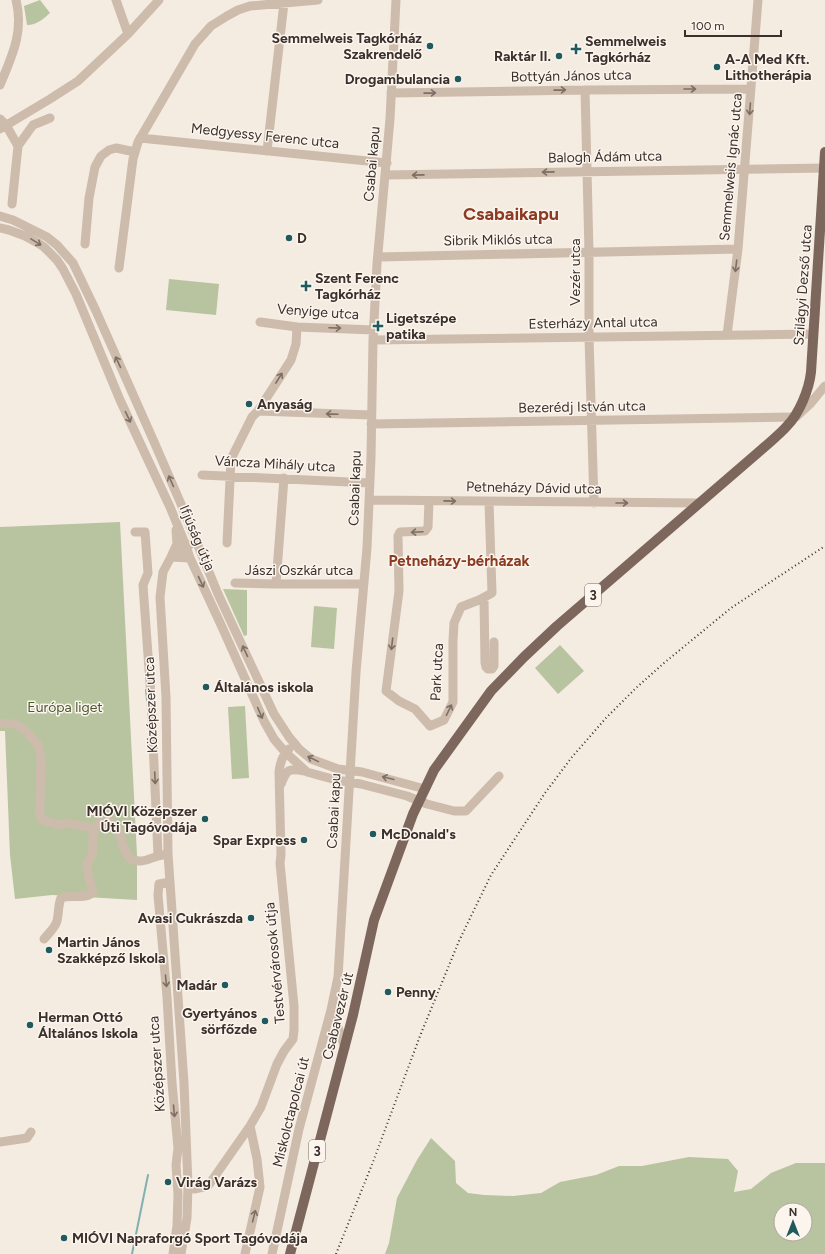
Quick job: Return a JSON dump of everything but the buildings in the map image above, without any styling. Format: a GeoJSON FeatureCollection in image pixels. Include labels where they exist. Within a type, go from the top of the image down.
{"type":"FeatureCollection","features":[{"type":"Feature","properties":{"kind":"main road","name":"Szilágyi Dezső utca"},"geometry":{"type":"LineString","coordinates":[[791,421],[808,388],[811,372],[825,152]]}},
{"type":"Feature","properties":{"kind":"main road","name":"3"},"geometry":{"type":"LineString","coordinates":[[425,789],[434,770],[487,697],[524,657],[557,626],[761,450],[791,421]]}},
{"type":"Feature","properties":{"kind":"main road","name":"Csabavezér út"},"geometry":{"type":"LineString","coordinates":[[290,1254],[345,1048],[343,1033],[353,1015],[374,920],[403,838],[425,789]]}},
{"type":"Feature","properties":{"kind":"street"},"geometry":{"type":"LineString","coordinates":[[0,85],[2,75],[14,52],[17,39],[19,23],[16,0]]}},
{"type":"Feature","properties":{"kind":"street"},"geometry":{"type":"LineString","coordinates":[[116,0],[128,34]]}},
{"type":"Feature","properties":{"kind":"street"},"geometry":{"type":"LineString","coordinates":[[18,146],[2,125],[78,81],[128,34],[159,0]]}},
{"type":"Feature","properties":{"kind":"street"},"geometry":{"type":"LineString","coordinates":[[119,268],[135,152],[140,138],[195,44],[212,26],[238,10],[250,6],[318,0]]}},
{"type":"Feature","properties":{"kind":"street","name":"Csabai kapu"},"geometry":{"type":"LineString","coordinates":[[338,977],[356,672],[367,548],[373,340],[387,163],[396,0]]}},
{"type":"Feature","properties":{"kind":"street","name":"Semmelweis Ignác utca"},"geometry":{"type":"LineString","coordinates":[[727,335],[738,249],[758,0]]}},
{"type":"Feature","properties":{"kind":"street"},"geometry":{"type":"LineString","coordinates":[[267,151],[284,3]]}},
{"type":"Feature","properties":{"kind":"street","name":"Bottyán János utca"},"geometry":{"type":"LineString","coordinates":[[391,93],[751,88]]}},
{"type":"Feature","properties":{"kind":"street","name":"Vezér utca"},"geometry":{"type":"LineString","coordinates":[[586,90],[589,337],[594,503]]}},
{"type":"Feature","properties":{"kind":"street"},"geometry":{"type":"LineString","coordinates":[[12,204],[18,146],[33,124],[50,118]]}},
{"type":"Feature","properties":{"kind":"street","name":"Medgyessy Ferenc utca"},"geometry":{"type":"LineString","coordinates":[[140,138],[387,163]]}},
{"type":"Feature","properties":{"kind":"street"},"geometry":{"type":"LineString","coordinates":[[85,244],[89,198],[95,167],[101,156],[109,150],[116,148],[135,152]]}},
{"type":"Feature","properties":{"kind":"street","name":"Balogh Ádám utca"},"geometry":{"type":"LineString","coordinates":[[386,175],[825,168]]}},
{"type":"Feature","properties":{"kind":"street","name":"Ifjúság útja"},"geometry":{"type":"LineString","coordinates":[[0,216],[13,220],[46,237],[73,263],[96,311],[181,504],[221,600],[274,714],[289,737],[310,759],[338,769],[360,771],[425,789]]}},
{"type":"Feature","properties":{"kind":"street","name":"Ifjúság útja"},"geometry":{"type":"LineString","coordinates":[[0,228],[9,230],[38,243],[57,260],[64,269],[76,294],[120,400],[142,446],[190,558],[264,721],[274,739],[285,752],[305,771],[336,780],[361,784],[454,811],[466,810],[499,776]]}},
{"type":"Feature","properties":{"kind":"street","name":"Sibrik Miklós utca"},"geometry":{"type":"LineString","coordinates":[[379,257],[738,249]]}},
{"type":"Feature","properties":{"kind":"street","name":"Venyige utca"},"geometry":{"type":"LineString","coordinates":[[260,322],[297,327],[374,330]]}},
{"type":"Feature","properties":{"kind":"street"},"geometry":{"type":"LineString","coordinates":[[227,543],[231,459],[252,417],[258,412],[291,360],[296,344],[297,327]]}},
{"type":"Feature","properties":{"kind":"street","name":"Esterházy Antal utca"},"geometry":{"type":"LineString","coordinates":[[373,340],[813,334]]}},
{"type":"Feature","properties":{"kind":"street"},"geometry":{"type":"LineString","coordinates":[[805,394],[824,386]]}},
{"type":"Feature","properties":{"kind":"street"},"geometry":{"type":"LineString","coordinates":[[791,421],[810,404],[824,386]]}},
{"type":"Feature","properties":{"kind":"street","name":"Bezerédj István utca"},"geometry":{"type":"LineString","coordinates":[[258,412],[371,420],[791,421]]}},
{"type":"Feature","properties":{"kind":"street","name":"Váncza Mihály utca"},"geometry":{"type":"LineString","coordinates":[[202,475],[370,483]]}},
{"type":"Feature","properties":{"kind":"street"},"geometry":{"type":"LineString","coordinates":[[276,584],[284,478]]}},
{"type":"Feature","properties":{"kind":"street","name":"Petneházy Dávid utca"},"geometry":{"type":"LineString","coordinates":[[369,500],[699,503]]}},
{"type":"Feature","properties":{"kind":"street","name":"Park utca"},"geometry":{"type":"LineString","coordinates":[[429,501],[428,527],[425,531],[400,532],[398,536],[399,591],[386,692],[399,702],[415,710],[430,726],[444,720],[453,702],[454,623],[461,607],[484,598]]}},
{"type":"Feature","properties":{"kind":"street"},"geometry":{"type":"LineString","coordinates":[[489,502],[492,593],[484,598],[485,662],[488,669],[492,669],[494,666],[494,642]]}},
{"type":"Feature","properties":{"kind":"street","name":"Ifjúság útja"},"geometry":{"type":"LineString","coordinates":[[181,504],[181,508],[194,542],[204,559]]}},
{"type":"Feature","properties":{"kind":"street"},"geometry":{"type":"LineString","coordinates":[[176,523],[177,544],[171,557],[190,558]]}},
{"type":"Feature","properties":{"kind":"street","name":"Középszer utca"},"geometry":{"type":"LineString","coordinates":[[135,532],[145,532],[148,573],[143,585],[151,693],[158,855]]}},
{"type":"Feature","properties":{"kind":"street","name":"Középszer utca"},"geometry":{"type":"LineString","coordinates":[[181,1254],[187,1218],[188,1185],[184,1083],[168,854],[166,697],[160,597],[163,572],[171,557],[194,542]]}},
{"type":"Feature","properties":{"kind":"street","name":"Jászi Oszkár utca"},"geometry":{"type":"LineString","coordinates":[[235,583],[363,584]]}},
{"type":"Feature","properties":{"kind":"street"},"geometry":{"type":"LineString","coordinates":[[146,634],[162,635]]}},
{"type":"Feature","properties":{"kind":"street"},"geometry":{"type":"LineString","coordinates":[[151,693],[166,697]]}},
{"type":"Feature","properties":{"kind":"street"},"geometry":{"type":"LineString","coordinates":[[0,723],[15,724],[26,731],[38,745],[41,758],[40,815],[42,820],[60,825],[66,823],[93,828]]}},
{"type":"Feature","properties":{"kind":"street","name":"Testvérvárosok útja"},"geometry":{"type":"LineString","coordinates":[[188,1185],[194,1188],[208,1186],[250,1126],[261,1107],[277,1064],[293,1039],[294,1006],[280,865],[279,772],[280,762],[285,752],[294,743]]}},
{"type":"Feature","properties":{"kind":"street","name":"Testvérvárosok útja"},"geometry":{"type":"LineString","coordinates":[[280,787],[284,774],[287,771],[291,769],[305,771]]}},
{"type":"Feature","properties":{"kind":"street"},"geometry":{"type":"LineString","coordinates":[[44,940],[57,921],[61,898],[65,896],[89,896],[93,892],[87,866],[93,853],[93,828],[97,824],[111,822],[116,826],[128,856],[136,861],[143,861],[158,855],[168,854]]}},
{"type":"Feature","properties":{"kind":"street","name":"Középszer utca"},"geometry":{"type":"LineString","coordinates":[[170,882],[159,884],[158,895],[178,1148],[176,1164],[178,1226],[173,1254]]}},
{"type":"Feature","properties":{"kind":"street","name":"Miskolctapolcai út"},"geometry":{"type":"LineString","coordinates":[[272,1254],[299,1129],[331,1010],[338,977]]}},
{"type":"Feature","properties":{"kind":"street"},"geometry":{"type":"LineString","coordinates":[[331,1010],[343,1033]]}},
{"type":"Feature","properties":{"kind":"street"},"geometry":{"type":"LineString","coordinates":[[245,1254],[260,1187],[257,1159],[250,1126]]}},
{"type":"Feature","properties":{"kind":"street"},"geometry":{"type":"LineString","coordinates":[[0,1142],[27,1138],[31,1132]]}},
{"type":"Feature","properties":{"kind":"street"},"geometry":{"type":"LineString","coordinates":[[176,1164],[187,1163]]}},
{"type":"Feature","properties":{"kind":"green space"},"geometry":{"type":"Polygon","coordinates":[[[40,0],[50,13],[37,23],[27,25],[24,6],[40,0]]]}},
{"type":"Feature","properties":{"kind":"green space"},"geometry":{"type":"Polygon","coordinates":[[[169,279],[219,284],[216,315],[166,310],[169,279]]]}},
{"type":"Feature","properties":{"kind":"green space","name":"Európa liget"},"geometry":{"type":"Polygon","coordinates":[[[120,522],[137,855],[137,900],[52,895],[15,899],[10,855],[5,731],[0,731],[0,527],[120,522]]]}},
{"type":"Feature","properties":{"kind":"green space"},"geometry":{"type":"Polygon","coordinates":[[[223,589],[247,590],[247,635],[244,636],[223,589]]]}},
{"type":"Feature","properties":{"kind":"green space"},"geometry":{"type":"Polygon","coordinates":[[[314,606],[337,608],[334,649],[311,647],[314,606]]]}},
{"type":"Feature","properties":{"kind":"green space"},"geometry":{"type":"Polygon","coordinates":[[[560,645],[584,671],[558,694],[535,668],[560,645]]]}},
{"type":"Feature","properties":{"kind":"green space"},"geometry":{"type":"Polygon","coordinates":[[[245,706],[249,778],[232,779],[228,707],[245,706]]]}},
{"type":"Feature","properties":{"kind":"green space"},"geometry":{"type":"Polygon","coordinates":[[[431,1138],[455,1161],[456,1183],[468,1193],[484,1195],[513,1196],[541,1193],[560,1182],[596,1175],[619,1166],[642,1166],[689,1157],[728,1159],[738,1171],[734,1192],[751,1189],[771,1173],[796,1163],[825,1163],[825,1254],[385,1254],[389,1243],[397,1198],[417,1160],[431,1138]]]}},
{"type":"Feature","properties":{"kind":"waterway"},"geometry":{"type":"LineString","coordinates":[[146,690],[147,700]]}},
{"type":"Feature","properties":{"kind":"waterway"},"geometry":{"type":"LineString","coordinates":[[132,1254],[148,1175]]}},
{"type":"Feature","properties":{"kind":"railway"},"geometry":{"type":"LineString","coordinates":[[336,1254],[373,1162],[420,1036],[459,941],[491,875],[545,793],[572,757],[606,718],[664,663],[731,608],[825,546]]}},
{"type":"Feature","properties":{"kind":"place","name":"Semmelweis Tagkórház Szakrendelő"},"geometry":{"type":"Point","coordinates":[430,46]}},
{"type":"Feature","properties":{"kind":"place","name":"Semmelweis Tagkórház"},"geometry":{"type":"Point","coordinates":[576,49]}},
{"type":"Feature","properties":{"kind":"place","name":"Raktár II."},"geometry":{"type":"Point","coordinates":[559,56]}},
{"type":"Feature","properties":{"kind":"place","name":"A-A Med Kft. Lithotherápia"},"geometry":{"type":"Point","coordinates":[717,67]}},
{"type":"Feature","properties":{"kind":"place","name":"Drogambulancia"},"geometry":{"type":"Point","coordinates":[458,79]}},
{"type":"Feature","properties":{"kind":"place","name":"D"},"geometry":{"type":"Point","coordinates":[289,238]}},
{"type":"Feature","properties":{"kind":"place","name":"Szent Ferenc Tagkórház"},"geometry":{"type":"Point","coordinates":[306,286]}},
{"type":"Feature","properties":{"kind":"place","name":"Ligetszépe patika"},"geometry":{"type":"Point","coordinates":[378,326]}},
{"type":"Feature","properties":{"kind":"place","name":"Anyaság"},"geometry":{"type":"Point","coordinates":[249,404]}},
{"type":"Feature","properties":{"kind":"place","name":"Általános iskola"},"geometry":{"type":"Point","coordinates":[206,687]}},
{"type":"Feature","properties":{"kind":"place","name":"MIÓVI Középszer Úti Tagóvodája"},"geometry":{"type":"Point","coordinates":[205,819]}},
{"type":"Feature","properties":{"kind":"place","name":"McDonald's"},"geometry":{"type":"Point","coordinates":[373,834]}},
{"type":"Feature","properties":{"kind":"place","name":"Spar Express"},"geometry":{"type":"Point","coordinates":[304,840]}},
{"type":"Feature","properties":{"kind":"place","name":"Avasi Cukrászda"},"geometry":{"type":"Point","coordinates":[251,918]}},
{"type":"Feature","properties":{"kind":"place","name":"Martin János Szakképző Iskola"},"geometry":{"type":"Point","coordinates":[49,950]}},
{"type":"Feature","properties":{"kind":"place","name":"Madár"},"geometry":{"type":"Point","coordinates":[225,985]}},
{"type":"Feature","properties":{"kind":"place","name":"Penny"},"geometry":{"type":"Point","coordinates":[388,992]}},
{"type":"Feature","properties":{"kind":"place","name":"Gyertyános sörfőzde"},"geometry":{"type":"Point","coordinates":[265,1021]}},
{"type":"Feature","properties":{"kind":"place","name":"Herman Ottó Általános Iskola"},"geometry":{"type":"Point","coordinates":[30,1025]}},
{"type":"Feature","properties":{"kind":"place","name":"Virág Varázs"},"geometry":{"type":"Point","coordinates":[168,1182]}},
{"type":"Feature","properties":{"kind":"place","name":"MIÓVI Napraforgó Sport Tagóvodája"},"geometry":{"type":"Point","coordinates":[64,1238]}},
{"type":"Feature","properties":{"kind":"district","name":"Csabaikapu"},"geometry":{"type":"Point","coordinates":[511,214]}},
{"type":"Feature","properties":{"kind":"district","name":"Petneházy-bérházak"},"geometry":{"type":"Point","coordinates":[459,561]}}]}
